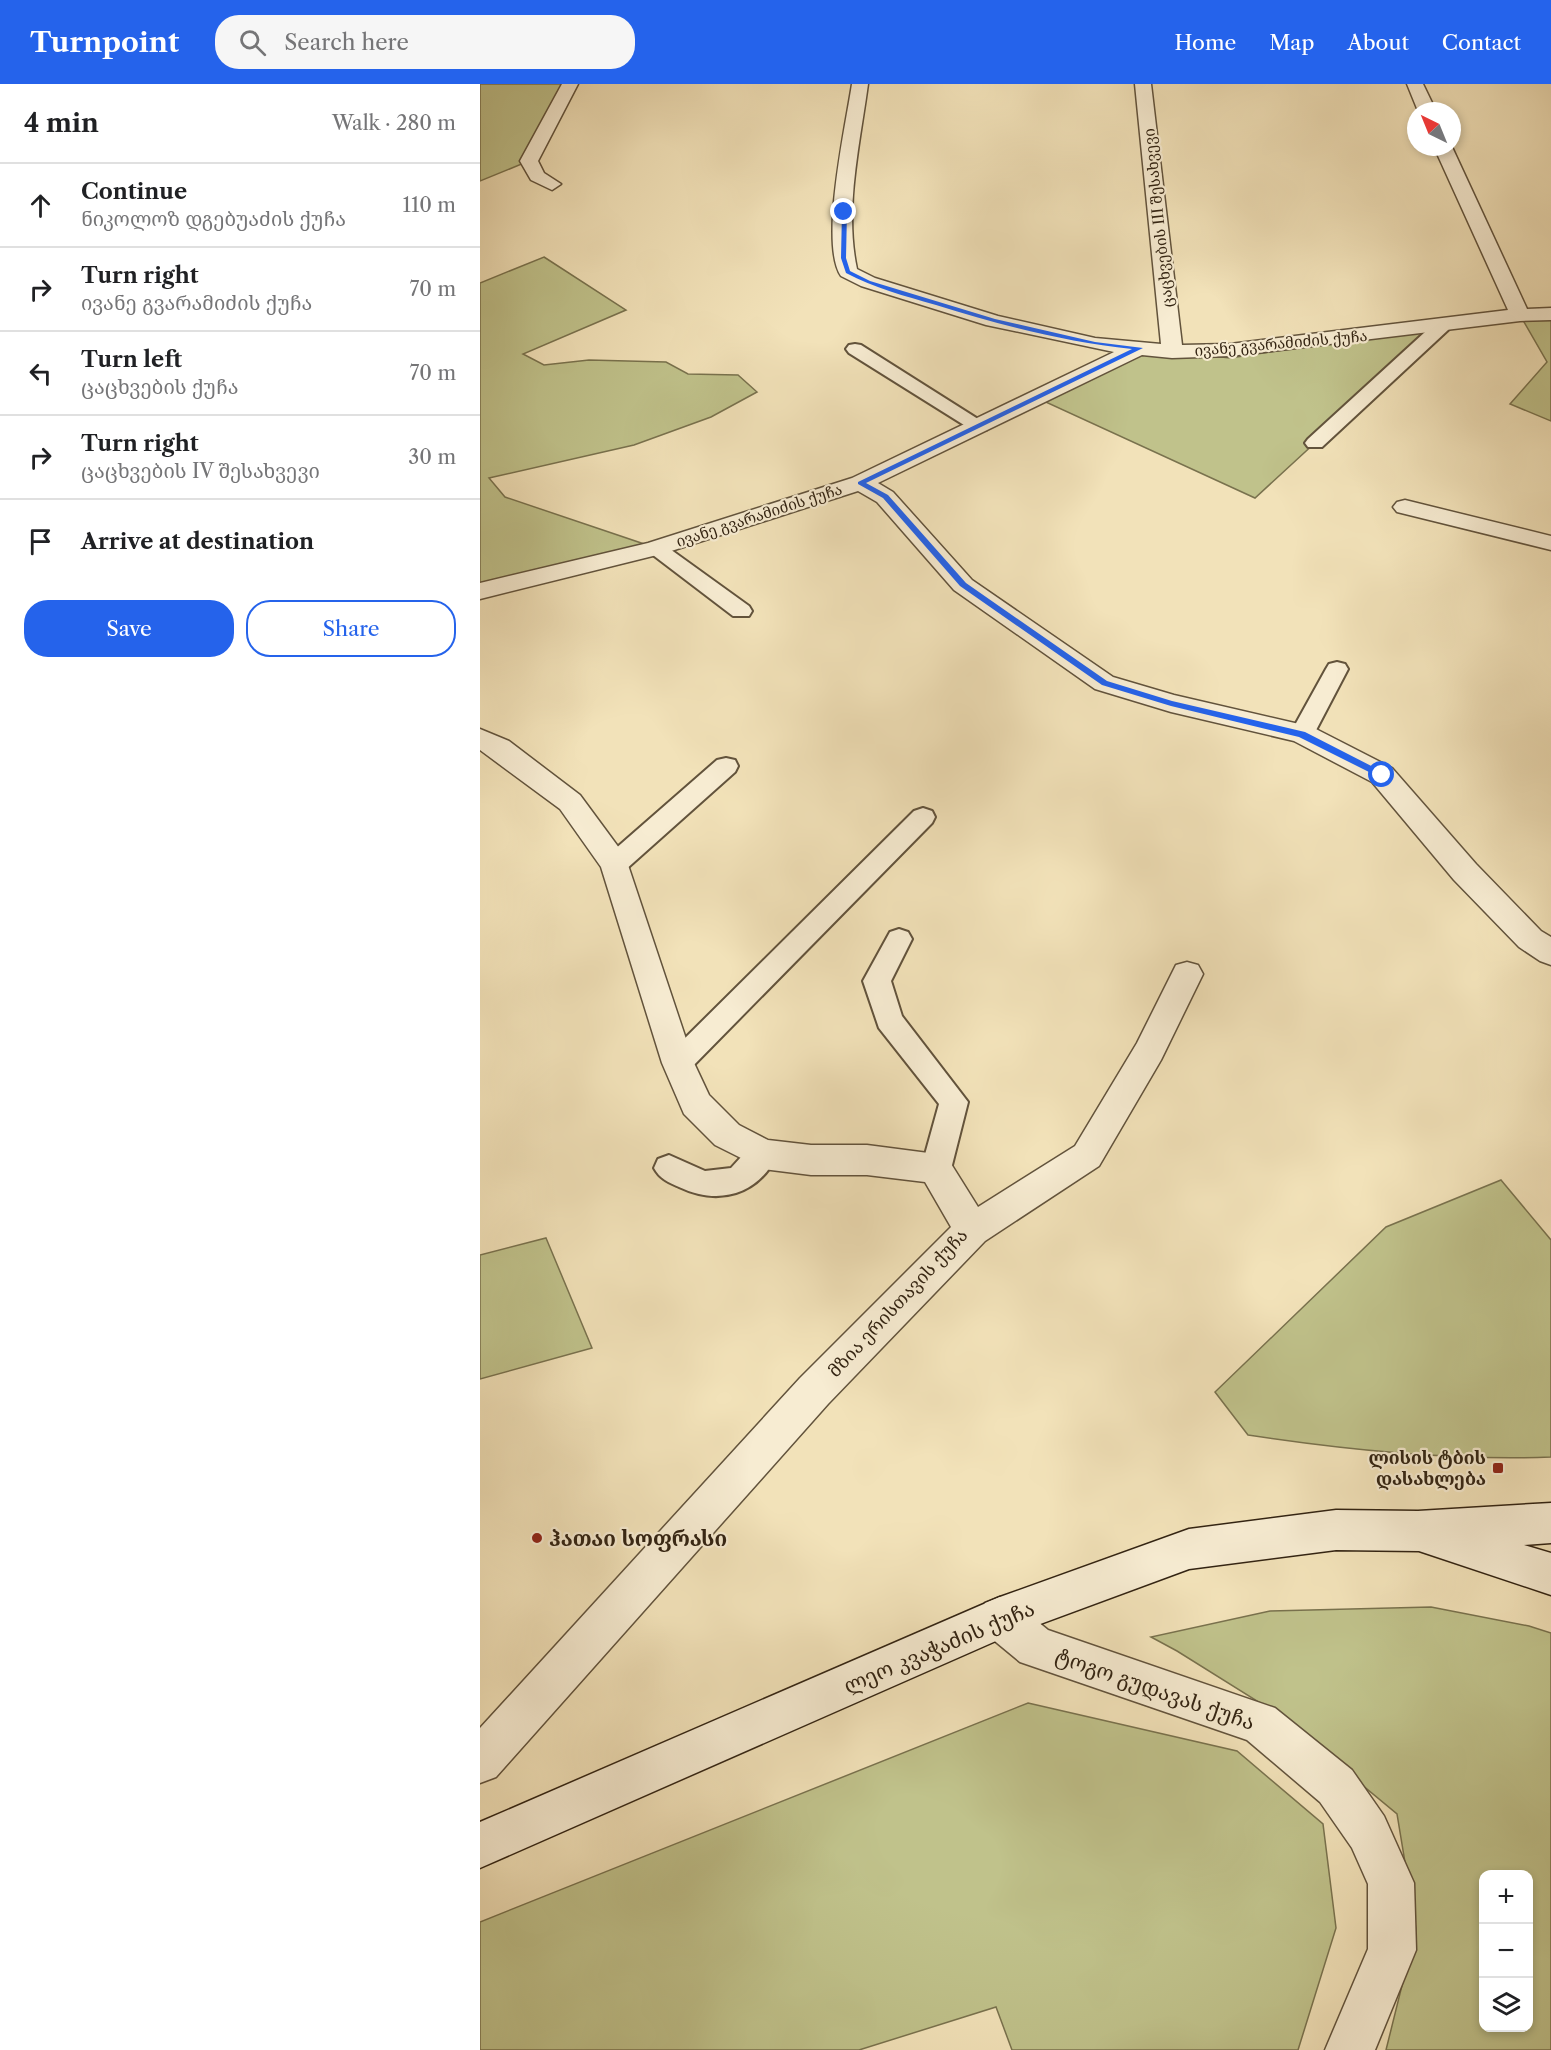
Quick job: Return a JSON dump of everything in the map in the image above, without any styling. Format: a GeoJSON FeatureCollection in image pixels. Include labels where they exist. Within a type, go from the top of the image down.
{"type":"FeatureCollection","features":[{"type":"Feature","properties":{"kind":"street"},"geometry":{"type":"LineString","coordinates":[[552,184],[537,176],[529,161],[570,84]]}},
{"type":"Feature","properties":{"kind":"street"},"geometry":{"type":"LineString","coordinates":[[860,84],[842,230],[843,258],[848,272],[868,282],[993,321],[1095,344],[1140,348]]}},
{"type":"Feature","properties":{"kind":"street","name":"ცაცხვების III შესახვევი"},"geometry":{"type":"LineString","coordinates":[[1143,84],[1172,352]]}},
{"type":"Feature","properties":{"kind":"street"},"geometry":{"type":"LineString","coordinates":[[1415,84],[1423,102]]}},
{"type":"Feature","properties":{"kind":"street"},"geometry":{"type":"LineString","coordinates":[[1447,156],[1520,315]]}},
{"type":"Feature","properties":{"kind":"street","name":"ივანე გვარამიძის ქუჩა"},"geometry":{"type":"LineString","coordinates":[[480,591],[656,548],[860,483],[1140,348],[1172,352],[1230,350],[1520,315],[1551,314]]}},
{"type":"Feature","properties":{"kind":"street"},"geometry":{"type":"LineString","coordinates":[[860,483],[885,496],[963,585],[1104,683],[1171,703],[1302,734],[1382,775],[1465,872],[1530,939],[1551,953]]}},
{"type":"Feature","properties":{"kind":"street"},"geometry":{"type":"LineString","coordinates":[[1405,507],[1551,543]]}},
{"type":"Feature","properties":{"kind":"street"},"geometry":{"type":"LineString","coordinates":[[480,738],[499,748],[570,802],[615,864],[678,1063],[696,1104],[727,1135],[763,1154],[811,1160],[867,1160],[936,1169]]}},
{"type":"Feature","properties":{"kind":"street"},"geometry":{"type":"LineString","coordinates":[[972,1230],[1087,1156],[1149,1051],[1187,974]]}},
{"type":"Feature","properties":{"kind":"street","name":"მზია ერისთავის ქუჩა"},"geometry":{"type":"LineString","coordinates":[[480,1761],[814,1391],[972,1230],[936,1169]]}},
{"type":"Feature","properties":{"kind":"street","name":"ლეო კვაჭაძის ქუჩა"},"geometry":{"type":"LineString","coordinates":[[480,1845],[1000,1618],[1190,1549],[1335,1530],[1418,1531],[1551,1523]]}},
{"type":"Feature","properties":{"kind":"street","name":"ლეო კვაჭაძის ქუჩა"},"geometry":{"type":"LineString","coordinates":[[1418,1531],[1551,1574]]}},
{"type":"Feature","properties":{"kind":"street","name":"ტოგო გუდავას ქუჩა"},"geometry":{"type":"LineString","coordinates":[[1000,1618],[1035,1647],[1260,1723],[1336,1786],[1368,1832],[1391,1883],[1392,1950],[1350,2050]]}},
{"type":"Feature","properties":{"kind":"lane"},"geometry":{"type":"LineString","coordinates":[[1315,443],[1442,326]]}},
{"type":"Feature","properties":{"kind":"lane"},"geometry":{"type":"LineString","coordinates":[[855,349],[980,426]]}},
{"type":"Feature","properties":{"kind":"lane"},"geometry":{"type":"LineString","coordinates":[[656,548],[741,611]]}},
{"type":"Feature","properties":{"kind":"lane"},"geometry":{"type":"LineString","coordinates":[[1302,734],[1337,669]]}},
{"type":"Feature","properties":{"kind":"lane"},"geometry":{"type":"LineString","coordinates":[[615,864],[726,766]]}},
{"type":"Feature","properties":{"kind":"lane"},"geometry":{"type":"LineString","coordinates":[[678,1063],[923,817]]}},
{"type":"Feature","properties":{"kind":"lane"},"geometry":{"type":"LineString","coordinates":[[899,939],[878,981],[889,1020],[954,1102],[936,1169]]}},
{"type":"Feature","properties":{"kind":"lane"},"geometry":{"type":"LineString","coordinates":[[669,1168],[703,1184],[739,1180],[763,1154]]}},
{"type":"Feature","properties":{"kind":"green space"},"geometry":{"type":"Polygon","coordinates":[[[480,84],[570,84],[529,161],[480,181],[480,84]]]}},
{"type":"Feature","properties":{"kind":"green space"},"geometry":{"type":"Polygon","coordinates":[[[544,257],[626,310],[523,354],[544,365],[589,360],[666,362],[688,374],[738,375],[757,392],[711,417],[634,445],[489,478],[505,497],[656,548],[480,591],[480,283],[544,257]]]}},
{"type":"Feature","properties":{"kind":"green space"},"geometry":{"type":"Polygon","coordinates":[[[1551,314],[1551,421],[1510,404],[1547,362],[1520,315],[1551,314]]]}},
{"type":"Feature","properties":{"kind":"green space"},"geometry":{"type":"Polygon","coordinates":[[[1442,326],[1255,498],[1037,398],[1140,348],[1230,358],[1442,326]]]}},
{"type":"Feature","properties":{"kind":"green space"},"geometry":{"type":"Polygon","coordinates":[[[1501,1180],[1551,1240],[1551,1457],[1437,1456],[1248,1435],[1215,1392],[1386,1227],[1501,1180]]]}},
{"type":"Feature","properties":{"kind":"green space"},"geometry":{"type":"Polygon","coordinates":[[[546,1238],[592,1348],[480,1379],[480,1255],[546,1238]]]}},
{"type":"Feature","properties":{"kind":"green space"},"geometry":{"type":"Polygon","coordinates":[[[1431,1607],[1529,1626],[1551,1633],[1551,2050],[1386,2050],[1416,1929],[1397,1814],[1273,1711],[1151,1637],[1270,1611],[1431,1607]]]}},
{"type":"Feature","properties":{"kind":"green space"},"geometry":{"type":"Polygon","coordinates":[[[1028,1703],[1237,1751],[1323,1824],[1336,1928],[1298,2050],[1012,2050],[996,2007],[859,2050],[480,2050],[480,1922],[1028,1703]]]}},
{"type":"Feature","properties":{"kind":"place","name":"ლისის ტბის დასახლება"},"geometry":{"type":"Point","coordinates":[1498,1468]}},
{"type":"Feature","properties":{"kind":"place","name":"ჰათაი სოფრასი"},"geometry":{"type":"Point","coordinates":[537,1538]}},
{"type":"Feature","properties":{"kind":"route"},"geometry":{"type":"LineString","coordinates":[[844,212],[843,258],[848,272],[868,282],[993,321],[1095,344],[1140,348],[860,483],[885,496],[963,585],[1104,683],[1171,703],[1302,734],[1382,775]]}}]}
